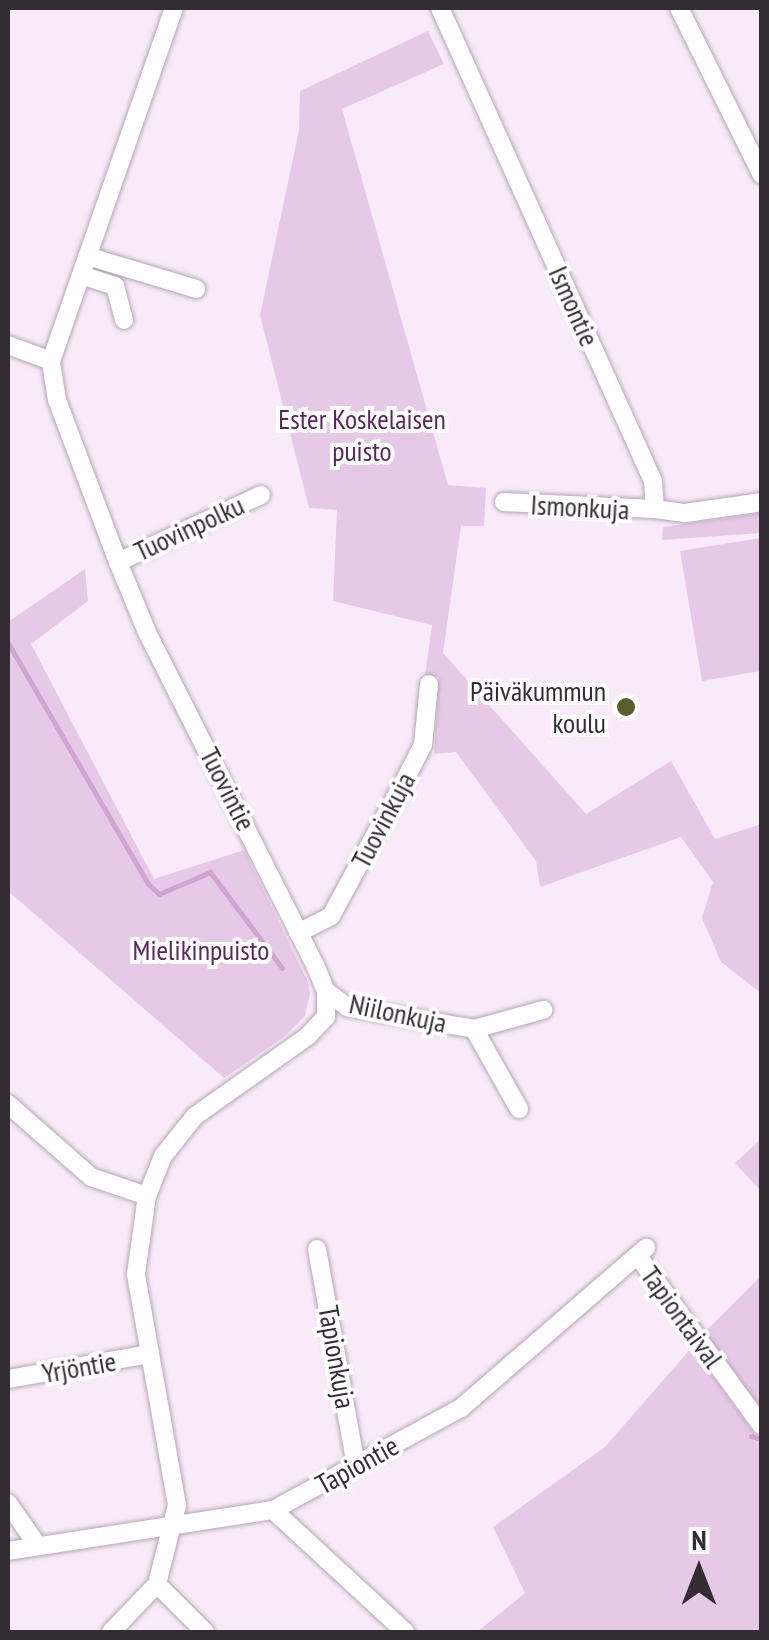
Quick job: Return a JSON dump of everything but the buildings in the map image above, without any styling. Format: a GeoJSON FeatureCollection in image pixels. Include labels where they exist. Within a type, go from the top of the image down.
{"type":"FeatureCollection","features":[{"type":"Feature","properties":{"kind":"street","name":"Tuovintie"},"geometry":{"type":"LineString","coordinates":[[174,8],[51,361],[57,400],[147,632],[326,992]]}},
{"type":"Feature","properties":{"kind":"street","name":"Ismontie"},"geometry":{"type":"LineString","coordinates":[[440,8],[653,480],[655,509]]}},
{"type":"Feature","properties":{"kind":"street"},"geometry":{"type":"LineString","coordinates":[[679,8],[762,175]]}},
{"type":"Feature","properties":{"kind":"street"},"geometry":{"type":"LineString","coordinates":[[87,256],[196,290]]}},
{"type":"Feature","properties":{"kind":"street"},"geometry":{"type":"LineString","coordinates":[[80,274],[115,286],[124,320]]}},
{"type":"Feature","properties":{"kind":"street"},"geometry":{"type":"LineString","coordinates":[[8,344],[51,361]]}},
{"type":"Feature","properties":{"kind":"street","name":"Tuovinpolku"},"geometry":{"type":"LineString","coordinates":[[118,562],[261,495]]}},
{"type":"Feature","properties":{"kind":"street","name":"Ismonkuja"},"geometry":{"type":"LineString","coordinates":[[504,502],[655,509]]}},
{"type":"Feature","properties":{"kind":"street"},"geometry":{"type":"LineString","coordinates":[[655,509],[685,513],[762,502]]}},
{"type":"Feature","properties":{"kind":"street","name":"Tuovinkuja"},"geometry":{"type":"LineString","coordinates":[[298,932],[331,916],[408,774],[422,745],[428,684]]}},
{"type":"Feature","properties":{"kind":"street"},"geometry":{"type":"LineString","coordinates":[[111,1632],[157,1584],[177,1506],[136,1274],[147,1196],[163,1156],[195,1116],[308,1036],[326,1017],[326,992]]}},
{"type":"Feature","properties":{"kind":"street","name":"Niilonkuja"},"geometry":{"type":"LineString","coordinates":[[326,992],[347,1007],[474,1029],[543,1010]]}},
{"type":"Feature","properties":{"kind":"street","name":"Niilonkuja"},"geometry":{"type":"LineString","coordinates":[[474,1029],[519,1109]]}},
{"type":"Feature","properties":{"kind":"street"},"geometry":{"type":"LineString","coordinates":[[8,1104],[91,1177],[147,1196]]}},
{"type":"Feature","properties":{"kind":"street","name":"Tapionkuja"},"geometry":{"type":"LineString","coordinates":[[318,1249],[356,1466]]}},
{"type":"Feature","properties":{"kind":"street","name":"Tapiontie"},"geometry":{"type":"LineString","coordinates":[[8,1551],[172,1522],[272,1510],[461,1408],[642,1252]]}},
{"type":"Feature","properties":{"kind":"street","name":"Tapiontaival"},"geometry":{"type":"LineString","coordinates":[[642,1252],[762,1426]]}},
{"type":"Feature","properties":{"kind":"street","name":"Yrjöntie"},"geometry":{"type":"LineString","coordinates":[[8,1380],[150,1354]]}},
{"type":"Feature","properties":{"kind":"street"},"geometry":{"type":"LineString","coordinates":[[8,1504],[38,1546]]}},
{"type":"Feature","properties":{"kind":"street"},"geometry":{"type":"LineString","coordinates":[[272,1510],[405,1632]]}},
{"type":"Feature","properties":{"kind":"street"},"geometry":{"type":"LineString","coordinates":[[157,1584],[205,1632]]}},
{"type":"Feature","properties":{"kind":"green space","name":"Ester Koskelaisen puisto"},"geometry":{"type":"Polygon","coordinates":[[[428,31],[444,64],[342,109],[448,485],[486,488],[484,526],[461,526],[443,653],[586,814],[671,761],[715,839],[761,824],[761,993],[721,962],[702,918],[713,882],[681,837],[540,887],[536,861],[456,752],[434,754],[439,677],[425,675],[432,625],[333,601],[337,510],[309,508],[260,315],[299,130],[300,91],[428,31]]]}},
{"type":"Feature","properties":{"kind":"green space"},"geometry":{"type":"Polygon","coordinates":[[[761,513],[761,533],[662,540],[663,527],[761,513]]]}},
{"type":"Feature","properties":{"kind":"green space"},"geometry":{"type":"Polygon","coordinates":[[[761,538],[761,671],[702,681],[680,551],[761,538]]]}},
{"type":"Feature","properties":{"kind":"green space","name":"Mielikinpuisto"},"geometry":{"type":"Polygon","coordinates":[[[85,569],[88,601],[31,644],[154,879],[244,850],[307,980],[310,993],[305,1016],[284,1037],[224,1078],[8,891],[8,622],[85,569]]]}},
{"type":"Feature","properties":{"kind":"green space"},"geometry":{"type":"Polygon","coordinates":[[[761,1139],[761,1191],[735,1163],[761,1139]]]}},
{"type":"Feature","properties":{"kind":"green space"},"geometry":{"type":"Polygon","coordinates":[[[761,1276],[761,1412],[703,1334],[761,1276]]]}},
{"type":"Feature","properties":{"kind":"green space"},"geometry":{"type":"Polygon","coordinates":[[[692,1347],[761,1443],[761,1632],[477,1632],[525,1593],[493,1527],[605,1447],[692,1347]]]}},
{"type":"Feature","properties":{"kind":"waterway"},"geometry":{"type":"LineString","coordinates":[[8,643],[148,884],[159,894],[210,872],[282,968]]}},
{"type":"Feature","properties":{"kind":"waterway"},"geometry":{"type":"LineString","coordinates":[[751,1436],[757,1438]]}},
{"type":"Feature","properties":{"kind":"place","name":"Päiväkummun koulu"},"geometry":{"type":"Point","coordinates":[626,707]}}]}
